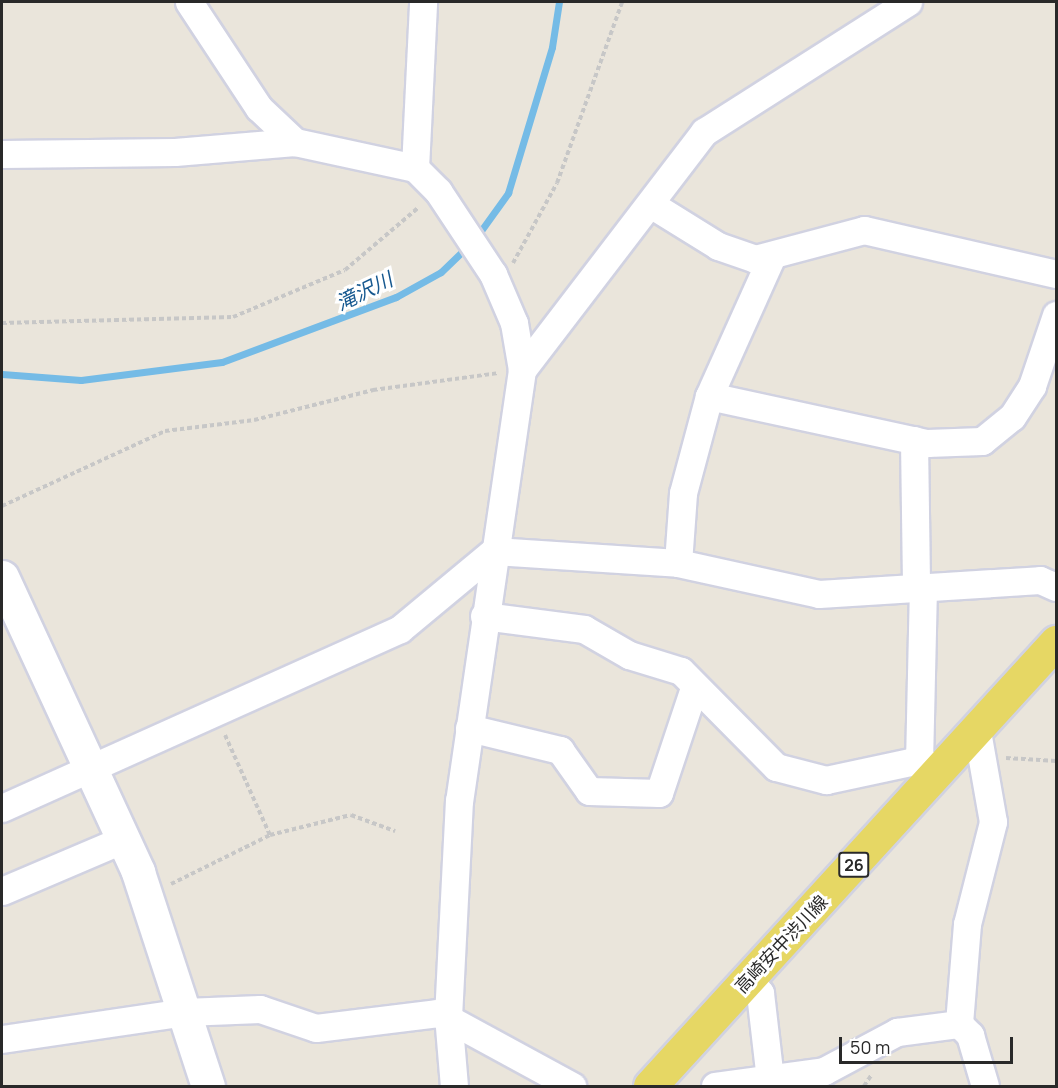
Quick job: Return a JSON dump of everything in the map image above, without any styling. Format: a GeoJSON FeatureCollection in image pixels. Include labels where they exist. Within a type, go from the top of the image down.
{"type":"FeatureCollection","features":[{"type":"Feature","properties":{"kind":"main road","name":"高崎安中渋川線"},"geometry":{"type":"LineString","coordinates":[[650,1086],[748,979],[932,765],[981,744],[1056,642]]}},
{"type":"Feature","properties":{"kind":"street"},"geometry":{"type":"LineString","coordinates":[[189,2],[258,108],[295,142]]}},
{"type":"Feature","properties":{"kind":"street"},"geometry":{"type":"LineString","coordinates":[[415,168],[423,2]]}},
{"type":"Feature","properties":{"kind":"street"},"geometry":{"type":"LineString","coordinates":[[522,370],[652,205],[704,132],[908,2]]}},
{"type":"Feature","properties":{"kind":"street"},"geometry":{"type":"LineString","coordinates":[[2,154],[175,152],[295,142],[415,168],[438,191],[495,279],[514,323],[522,370],[484,616],[459,800],[448,1014],[454,1086]]}},
{"type":"Feature","properties":{"kind":"street"},"geometry":{"type":"LineString","coordinates":[[652,205],[718,246],[755,259],[771,258],[864,230],[1056,274]]}},
{"type":"Feature","properties":{"kind":"street"},"geometry":{"type":"LineString","coordinates":[[678,563],[683,494],[709,396],[771,258]]}},
{"type":"Feature","properties":{"kind":"street"},"geometry":{"type":"LineString","coordinates":[[709,396],[914,440],[949,445],[982,441],[1011,417],[1032,387],[1056,315]]}},
{"type":"Feature","properties":{"kind":"street"},"geometry":{"type":"LineString","coordinates":[[484,616],[584,629],[629,655],[681,671],[694,688],[776,767],[826,780],[932,765],[919,588],[914,440]]}},
{"type":"Feature","properties":{"kind":"street"},"geometry":{"type":"LineString","coordinates":[[2,808],[400,628],[494,551],[678,563],[819,594],[1040,580],[1056,587]]}},
{"type":"Feature","properties":{"kind":"street"},"geometry":{"type":"LineString","coordinates":[[2,577],[93,766],[124,839],[146,896],[208,1086]]}},
{"type":"Feature","properties":{"kind":"street"},"geometry":{"type":"LineString","coordinates":[[469,728],[560,750],[590,791],[659,793],[694,688]]}},
{"type":"Feature","properties":{"kind":"street"},"geometry":{"type":"LineString","coordinates":[[981,744],[993,822],[967,924],[959,1024],[970,1035],[985,1086]]}},
{"type":"Feature","properties":{"kind":"street"},"geometry":{"type":"LineString","coordinates":[[2,891],[124,839]]}},
{"type":"Feature","properties":{"kind":"street"},"geometry":{"type":"LineString","coordinates":[[748,979],[760,993],[770,1079]]}},
{"type":"Feature","properties":{"kind":"street"},"geometry":{"type":"LineString","coordinates":[[2,1039],[184,1012],[260,1009],[316,1028],[448,1014],[572,1086]]}},
{"type":"Feature","properties":{"kind":"street"},"geometry":{"type":"LineString","coordinates":[[715,1086],[824,1071],[897,1032],[959,1024]]}},
{"type":"Feature","properties":{"kind":"path"},"geometry":{"type":"LineString","coordinates":[[495,279],[557,183],[622,2]]}},
{"type":"Feature","properties":{"kind":"path"},"geometry":{"type":"LineString","coordinates":[[2,323],[233,317],[345,270],[438,191]]}},
{"type":"Feature","properties":{"kind":"path"},"geometry":{"type":"LineString","coordinates":[[2,506],[165,431],[254,420],[372,390],[522,370]]}},
{"type":"Feature","properties":{"kind":"path"},"geometry":{"type":"LineString","coordinates":[[215,712],[270,835]]}},
{"type":"Feature","properties":{"kind":"path"},"geometry":{"type":"LineString","coordinates":[[981,744],[1056,761]]}},
{"type":"Feature","properties":{"kind":"path"},"geometry":{"type":"LineString","coordinates":[[146,896],[270,835],[351,815],[395,831]]}},
{"type":"Feature","properties":{"kind":"waterway","name":"滝沢川"},"geometry":{"type":"LineString","coordinates":[[475,239],[508,193],[552,47],[559,2]]}},
{"type":"Feature","properties":{"kind":"waterway","name":"滝沢川"},"geometry":{"type":"LineString","coordinates":[[2,374],[81,380],[222,362],[396,297],[441,272],[467,247]]}}]}
